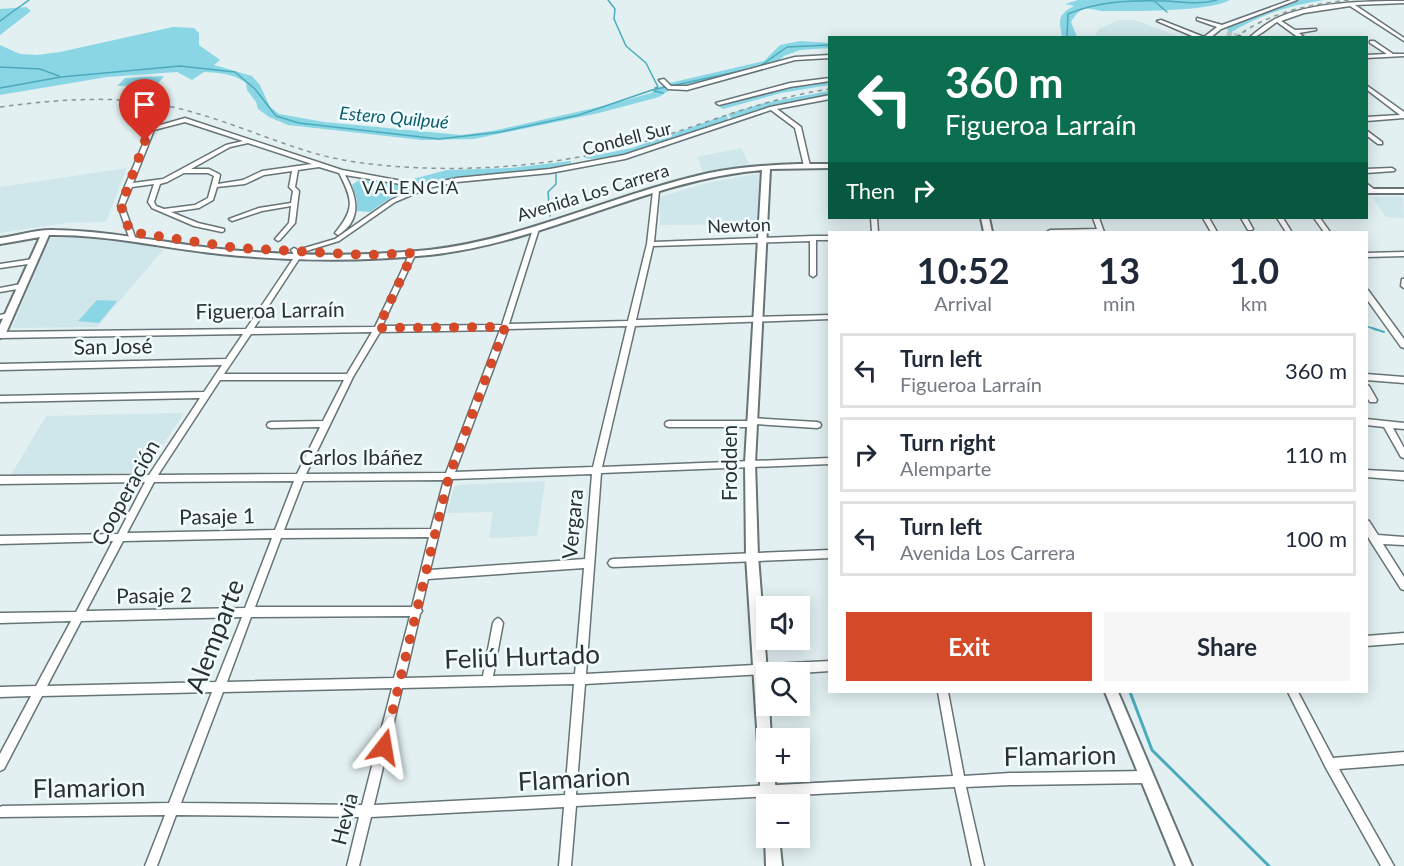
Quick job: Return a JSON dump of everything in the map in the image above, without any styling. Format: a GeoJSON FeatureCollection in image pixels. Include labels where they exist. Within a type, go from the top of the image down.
{"type":"FeatureCollection","features":[{"type":"Feature","properties":{"kind":"main road","name":"Avenida Los Carrera"},"geometry":{"type":"LineString","coordinates":[[0,241],[46,233],[91,232],[131,234],[218,251],[367,255],[413,253],[468,246],[536,229],[715,174],[766,168],[828,166]]}},
{"type":"Feature","properties":{"kind":"main road","name":"Frodden"},"geometry":{"type":"LineString","coordinates":[[760,662],[752,556],[750,463],[766,168]]}},
{"type":"Feature","properties":{"kind":"main road"},"geometry":{"type":"LineString","coordinates":[[1370,191],[1404,191]]}},
{"type":"Feature","properties":{"kind":"main road"},"geometry":{"type":"LineString","coordinates":[[0,335],[5,316],[46,233]]}},
{"type":"Feature","properties":{"kind":"main road"},"geometry":{"type":"LineString","coordinates":[[1112,693],[1184,866]]}},
{"type":"Feature","properties":{"kind":"main road"},"geometry":{"type":"LineString","coordinates":[[773,848],[774,866]]}},
{"type":"Feature","properties":{"kind":"street"},"geometry":{"type":"LineString","coordinates":[[1209,36],[1225,31],[1263,10],[1295,0]]}},
{"type":"Feature","properties":{"kind":"street"},"geometry":{"type":"LineString","coordinates":[[1253,36],[1277,20],[1326,8],[1351,4],[1404,2]]}},
{"type":"Feature","properties":{"kind":"street"},"geometry":{"type":"LineString","coordinates":[[1351,4],[1404,40]]}},
{"type":"Feature","properties":{"kind":"street"},"geometry":{"type":"LineString","coordinates":[[1199,19],[1225,31]]}},
{"type":"Feature","properties":{"kind":"street"},"geometry":{"type":"LineString","coordinates":[[1277,20],[1300,36]]}},
{"type":"Feature","properties":{"kind":"street"},"geometry":{"type":"LineString","coordinates":[[1159,21],[1203,36]]}},
{"type":"Feature","properties":{"kind":"street"},"geometry":{"type":"LineString","coordinates":[[1294,32],[1314,30]]}},
{"type":"Feature","properties":{"kind":"street"},"geometry":{"type":"LineString","coordinates":[[1371,42],[1394,56]]}},
{"type":"Feature","properties":{"kind":"street"},"geometry":{"type":"LineString","coordinates":[[1368,57],[1404,55]]}},
{"type":"Feature","properties":{"kind":"street"},"geometry":{"type":"LineString","coordinates":[[666,84],[687,88],[795,59],[828,56]]}},
{"type":"Feature","properties":{"kind":"street"},"geometry":{"type":"LineString","coordinates":[[718,103],[790,85],[828,79]]}},
{"type":"Feature","properties":{"kind":"street"},"geometry":{"type":"LineString","coordinates":[[1368,89],[1404,115]]}},
{"type":"Feature","properties":{"kind":"street","name":"Condell Sur"},"geometry":{"type":"LineString","coordinates":[[298,252],[327,244],[349,234],[380,209],[426,186],[457,180],[550,171],[625,157],[670,144],[772,108],[828,97]]}},
{"type":"Feature","properties":{"kind":"street"},"geometry":{"type":"LineString","coordinates":[[772,108],[798,127],[807,166]]}},
{"type":"Feature","properties":{"kind":"street"},"geometry":{"type":"LineString","coordinates":[[1368,119],[1404,115]]}},
{"type":"Feature","properties":{"kind":"street","name":"Condell Sur"},"geometry":{"type":"LineString","coordinates":[[128,186],[152,129],[184,120],[358,177],[426,186]]}},
{"type":"Feature","properties":{"kind":"street"},"geometry":{"type":"LineString","coordinates":[[1368,134],[1380,143]]}},
{"type":"Feature","properties":{"kind":"street"},"geometry":{"type":"LineString","coordinates":[[131,234],[121,206],[128,186],[165,181],[228,146],[246,142]]}},
{"type":"Feature","properties":{"kind":"street"},"geometry":{"type":"LineString","coordinates":[[214,186],[245,182],[262,173],[318,165]]}},
{"type":"Feature","properties":{"kind":"street"},"geometry":{"type":"LineString","coordinates":[[278,239],[291,223],[296,191],[292,188],[295,169]]}},
{"type":"Feature","properties":{"kind":"street"},"geometry":{"type":"LineString","coordinates":[[1368,171],[1392,170]]}},
{"type":"Feature","properties":{"kind":"street"},"geometry":{"type":"LineString","coordinates":[[163,211],[197,207],[211,199],[217,175],[213,171],[184,171]]}},
{"type":"Feature","properties":{"kind":"street"},"geometry":{"type":"LineString","coordinates":[[338,233],[354,212],[351,193],[341,172]]}},
{"type":"Feature","properties":{"kind":"street"},"geometry":{"type":"LineString","coordinates":[[347,182],[358,177]]}},
{"type":"Feature","properties":{"kind":"street"},"geometry":{"type":"LineString","coordinates":[[157,183],[151,202],[154,207],[196,225],[222,230]]}},
{"type":"Feature","properties":{"kind":"street"},"geometry":{"type":"LineString","coordinates":[[403,196],[410,188],[409,184]]}},
{"type":"Feature","properties":{"kind":"street","name":"Vergara"},"geometry":{"type":"LineString","coordinates":[[565,866],[597,470],[650,244],[656,191]]}},
{"type":"Feature","properties":{"kind":"street"},"geometry":{"type":"LineString","coordinates":[[232,219],[267,208],[294,204]]}},
{"type":"Feature","properties":{"kind":"street"},"geometry":{"type":"LineString","coordinates":[[1245,219],[1250,229]]}},
{"type":"Feature","properties":{"kind":"street"},"geometry":{"type":"LineString","coordinates":[[1281,219],[1288,231]]}},
{"type":"Feature","properties":{"kind":"street","name":"Hevia"},"geometry":{"type":"LineString","coordinates":[[353,866],[400,683],[449,476],[505,327],[536,229]]}},
{"type":"Feature","properties":{"kind":"street"},"geometry":{"type":"LineString","coordinates":[[813,238],[813,275]]}},
{"type":"Feature","properties":{"kind":"street","name":"Newton"},"geometry":{"type":"LineString","coordinates":[[650,244],[828,238]]}},
{"type":"Feature","properties":{"kind":"street","name":"Cooperación"},"geometry":{"type":"LineString","coordinates":[[0,765],[151,479],[298,252]]}},
{"type":"Feature","properties":{"kind":"street","name":"Alemparte"},"geometry":{"type":"LineString","coordinates":[[151,866],[300,477],[350,377],[378,328],[413,253]]}},
{"type":"Feature","properties":{"kind":"street"},"geometry":{"type":"LineString","coordinates":[[1368,255],[1404,254]]}},
{"type":"Feature","properties":{"kind":"street"},"geometry":{"type":"LineString","coordinates":[[0,266],[33,261]]}},
{"type":"Feature","properties":{"kind":"street"},"geometry":{"type":"LineString","coordinates":[[1404,281],[1404,286]]}},
{"type":"Feature","properties":{"kind":"street"},"geometry":{"type":"LineString","coordinates":[[0,290],[21,286]]}},
{"type":"Feature","properties":{"kind":"street"},"geometry":{"type":"LineString","coordinates":[[1368,295],[1403,340]]}},
{"type":"Feature","properties":{"kind":"street","name":"Figueroa Larraín"},"geometry":{"type":"LineString","coordinates":[[0,335],[505,327],[828,317]]}},
{"type":"Feature","properties":{"kind":"street","name":"San José"},"geometry":{"type":"LineString","coordinates":[[0,367],[227,362]]}},
{"type":"Feature","properties":{"kind":"street"},"geometry":{"type":"LineString","coordinates":[[217,377],[350,377]]}},
{"type":"Feature","properties":{"kind":"street"},"geometry":{"type":"LineString","coordinates":[[1368,377],[1404,380]]}},
{"type":"Feature","properties":{"kind":"street"},"geometry":{"type":"LineString","coordinates":[[1368,391],[1373,400]]}},
{"type":"Feature","properties":{"kind":"street"},"geometry":{"type":"LineString","coordinates":[[0,399],[204,395]]}},
{"type":"Feature","properties":{"kind":"street"},"geometry":{"type":"LineString","coordinates":[[669,424],[751,422],[817,424]]}},
{"type":"Feature","properties":{"kind":"street"},"geometry":{"type":"LineString","coordinates":[[1368,422],[1404,426]]}},
{"type":"Feature","properties":{"kind":"street"},"geometry":{"type":"LineString","coordinates":[[271,425],[326,424]]}},
{"type":"Feature","properties":{"kind":"street"},"geometry":{"type":"LineString","coordinates":[[1386,424],[1404,455]]}},
{"type":"Feature","properties":{"kind":"street","name":"Carlos Ibáñez"},"geometry":{"type":"LineString","coordinates":[[0,480],[449,476],[828,461]]}},
{"type":"Feature","properties":{"kind":"street"},"geometry":{"type":"LineString","coordinates":[[1368,473],[1404,476]]}},
{"type":"Feature","properties":{"kind":"street"},"geometry":{"type":"LineString","coordinates":[[1368,528],[1404,586]]}},
{"type":"Feature","properties":{"kind":"street","name":"Pasaje 1"},"geometry":{"type":"LineString","coordinates":[[0,540],[435,533]]}},
{"type":"Feature","properties":{"kind":"street"},"geometry":{"type":"LineString","coordinates":[[1374,539],[1404,541]]}},
{"type":"Feature","properties":{"kind":"street"},"geometry":{"type":"LineString","coordinates":[[613,563],[828,554]]}},
{"type":"Feature","properties":{"kind":"street"},"geometry":{"type":"LineString","coordinates":[[425,575],[590,563]]}},
{"type":"Feature","properties":{"kind":"street","name":"Pasaje 2"},"geometry":{"type":"LineString","coordinates":[[0,618],[249,612],[417,611]]}},
{"type":"Feature","properties":{"kind":"street"},"geometry":{"type":"LineString","coordinates":[[487,681],[498,622]]}},
{"type":"Feature","properties":{"kind":"street"},"geometry":{"type":"LineString","coordinates":[[1368,641],[1404,638]]}},
{"type":"Feature","properties":{"kind":"street","name":"Feliú Hurtado"},"geometry":{"type":"LineString","coordinates":[[810,667],[828,666]]}},
{"type":"Feature","properties":{"kind":"street","name":"Feliú Hurtado"},"geometry":{"type":"LineString","coordinates":[[0,692],[580,679],[756,669]]}},
{"type":"Feature","properties":{"kind":"street"},"geometry":{"type":"LineString","coordinates":[[943,693],[959,782],[978,866]]}},
{"type":"Feature","properties":{"kind":"street"},"geometry":{"type":"LineString","coordinates":[[1294,693],[1330,764],[1388,866]]}},
{"type":"Feature","properties":{"kind":"street"},"geometry":{"type":"LineString","coordinates":[[1330,764],[1404,758]]}},
{"type":"Feature","properties":{"kind":"street","name":"Flamarion"},"geometry":{"type":"LineString","coordinates":[[810,795],[959,782],[1147,777]]}},
{"type":"Feature","properties":{"kind":"street","name":"Flamarion"},"geometry":{"type":"LineString","coordinates":[[2,812],[173,808],[367,811],[571,802],[756,798]]}},
{"type":"Feature","properties":{"kind":"shaded area"},"geometry":{"type":"Polygon","coordinates":[[[1078,0],[1230,0],[1206,7],[1171,10],[1084,9],[1071,22],[1077,36],[1062,36],[1060,18],[1074,6],[1065,4],[1078,0]]]}},
{"type":"Feature","properties":{"kind":"shaded area"},"geometry":{"type":"Polygon","coordinates":[[[1299,0],[1324,0],[1276,12],[1230,33],[1226,28],[1267,10],[1299,0]]]}},
{"type":"Feature","properties":{"kind":"shaded area"},"geometry":{"type":"Polygon","coordinates":[[[26,7],[31,11],[0,35],[0,9],[26,7]]]}},
{"type":"Feature","properties":{"kind":"shaded area"},"geometry":{"type":"Polygon","coordinates":[[[1119,20],[1135,20],[1176,36],[1095,36],[1099,29],[1119,20]]]}},
{"type":"Feature","properties":{"kind":"shaded area"},"geometry":{"type":"Polygon","coordinates":[[[173,27],[194,28],[199,33],[199,45],[220,60],[214,65],[252,76],[260,85],[270,107],[279,114],[324,122],[461,135],[492,131],[651,93],[665,84],[764,61],[780,45],[800,41],[828,43],[828,48],[800,50],[784,56],[775,64],[735,76],[673,88],[659,97],[599,113],[474,139],[422,140],[288,125],[269,117],[258,109],[247,90],[246,83],[231,75],[215,73],[204,72],[192,80],[177,72],[107,77],[0,95],[0,45],[20,54],[37,55],[173,27]]]}},
{"type":"Feature","properties":{"kind":"shaded area"},"geometry":{"type":"Polygon","coordinates":[[[164,76],[157,85],[117,86],[125,78],[164,76]]]}},
{"type":"Feature","properties":{"kind":"shaded area"},"geometry":{"type":"Polygon","coordinates":[[[828,81],[828,85],[781,93],[723,109],[720,107],[720,103],[783,88],[828,81]]]}},
{"type":"Feature","properties":{"kind":"shaded area"},"geometry":{"type":"Polygon","coordinates":[[[828,91],[828,96],[779,104],[732,119],[728,114],[764,103],[828,91]]]}},
{"type":"Feature","properties":{"kind":"shaded area"},"geometry":{"type":"Polygon","coordinates":[[[726,115],[729,120],[658,148],[620,157],[583,158],[632,148],[726,115]]]}},
{"type":"Feature","properties":{"kind":"shaded area"},"geometry":{"type":"Polygon","coordinates":[[[741,148],[749,164],[703,172],[697,157],[741,148]]]}},
{"type":"Feature","properties":{"kind":"shaded area"},"geometry":{"type":"Polygon","coordinates":[[[571,161],[571,163],[544,170],[460,177],[422,184],[409,180],[447,170],[510,168],[571,161]]]}},
{"type":"Feature","properties":{"kind":"shaded area"},"geometry":{"type":"Polygon","coordinates":[[[127,168],[106,222],[66,223],[0,233],[0,187],[127,168]]]}},
{"type":"Feature","properties":{"kind":"shaded area"},"geometry":{"type":"Polygon","coordinates":[[[757,174],[761,176],[759,224],[660,225],[660,197],[707,183],[757,174]]]}},
{"type":"Feature","properties":{"kind":"shaded area"},"geometry":{"type":"Polygon","coordinates":[[[360,179],[405,185],[405,188],[370,212],[357,211],[357,200],[352,185],[360,179]]]}},
{"type":"Feature","properties":{"kind":"shaded area"},"geometry":{"type":"Polygon","coordinates":[[[1372,197],[1403,197],[1404,218],[1386,217],[1372,197]]]}},
{"type":"Feature","properties":{"kind":"shaded area"},"geometry":{"type":"Polygon","coordinates":[[[82,237],[123,240],[164,249],[97,327],[12,328],[50,238],[82,237]]]}},
{"type":"Feature","properties":{"kind":"shaded area"},"geometry":{"type":"Polygon","coordinates":[[[97,300],[117,301],[99,323],[78,321],[97,300]]]}},
{"type":"Feature","properties":{"kind":"shaded area"},"geometry":{"type":"Polygon","coordinates":[[[184,413],[147,469],[140,473],[11,475],[46,416],[184,413]]]}},
{"type":"Feature","properties":{"kind":"shaded area"},"geometry":{"type":"Polygon","coordinates":[[[545,481],[537,536],[489,538],[493,512],[447,513],[454,487],[458,485],[545,481]]]}},
{"type":"Feature","properties":{"kind":"waterway"},"geometry":{"type":"LineString","coordinates":[[0,21],[29,0]]}},
{"type":"Feature","properties":{"kind":"waterway"},"geometry":{"type":"LineString","coordinates":[[608,0],[615,9],[614,19],[626,46],[646,63],[658,87],[655,88]]}},
{"type":"Feature","properties":{"kind":"waterway","name":"Estero Quilpué"},"geometry":{"type":"LineString","coordinates":[[1154,1],[1197,3],[1217,0]]}},
{"type":"Feature","properties":{"kind":"waterway","name":"Estero Quilpué"},"geometry":{"type":"LineString","coordinates":[[1067,36],[1068,14],[1103,4],[1154,1]]}},
{"type":"Feature","properties":{"kind":"waterway"},"geometry":{"type":"LineString","coordinates":[[1154,1],[1167,12]]}},
{"type":"Feature","properties":{"kind":"waterway","name":"Estero Quilpué"},"geometry":{"type":"LineString","coordinates":[[0,88],[61,77],[180,66],[235,72],[255,89],[276,116],[299,123],[439,139],[500,132],[579,115],[652,90],[759,67],[787,47],[828,45]]}},
{"type":"Feature","properties":{"kind":"waterway"},"geometry":{"type":"LineString","coordinates":[[0,67],[40,69],[59,76]]}},
{"type":"Feature","properties":{"kind":"waterway","name":"Estero Quilpué"},"geometry":{"type":"LineString","coordinates":[[654,91],[663,93]]}},
{"type":"Feature","properties":{"kind":"waterway"},"geometry":{"type":"LineString","coordinates":[[550,216],[548,192],[556,184],[556,174]]}},
{"type":"Feature","properties":{"kind":"waterway"},"geometry":{"type":"LineString","coordinates":[[1368,327],[1377,330]]}},
{"type":"Feature","properties":{"kind":"waterway"},"geometry":{"type":"LineString","coordinates":[[1372,328],[1384,332]]}},
{"type":"Feature","properties":{"kind":"waterway"},"geometry":{"type":"LineString","coordinates":[[1130,693],[1152,750],[1269,866]]}},
{"type":"Feature","properties":{"kind":"tunnel"},"geometry":{"type":"LineString","coordinates":[[1227,33],[1236,36]]}},
{"type":"Feature","properties":{"kind":"railway"},"geometry":{"type":"LineString","coordinates":[[1238,36],[1261,22],[1289,11],[1349,0]]}},
{"type":"Feature","properties":{"kind":"railway"},"geometry":{"type":"LineString","coordinates":[[0,107],[102,99],[143,102],[201,114],[333,158],[392,166],[465,168],[557,161],[617,149],[783,98],[828,89]]}},
{"type":"Feature","properties":{"kind":"district","name":"VALENCIA"},"geometry":{"type":"Point","coordinates":[411,188]}},
{"type":"Feature","properties":{"kind":"route"},"geometry":{"type":"LineString","coordinates":[[145,141],[121,206],[123,218],[130,232],[237,248],[367,255],[413,253],[378,328],[505,327],[449,476],[384,747]]}}]}
